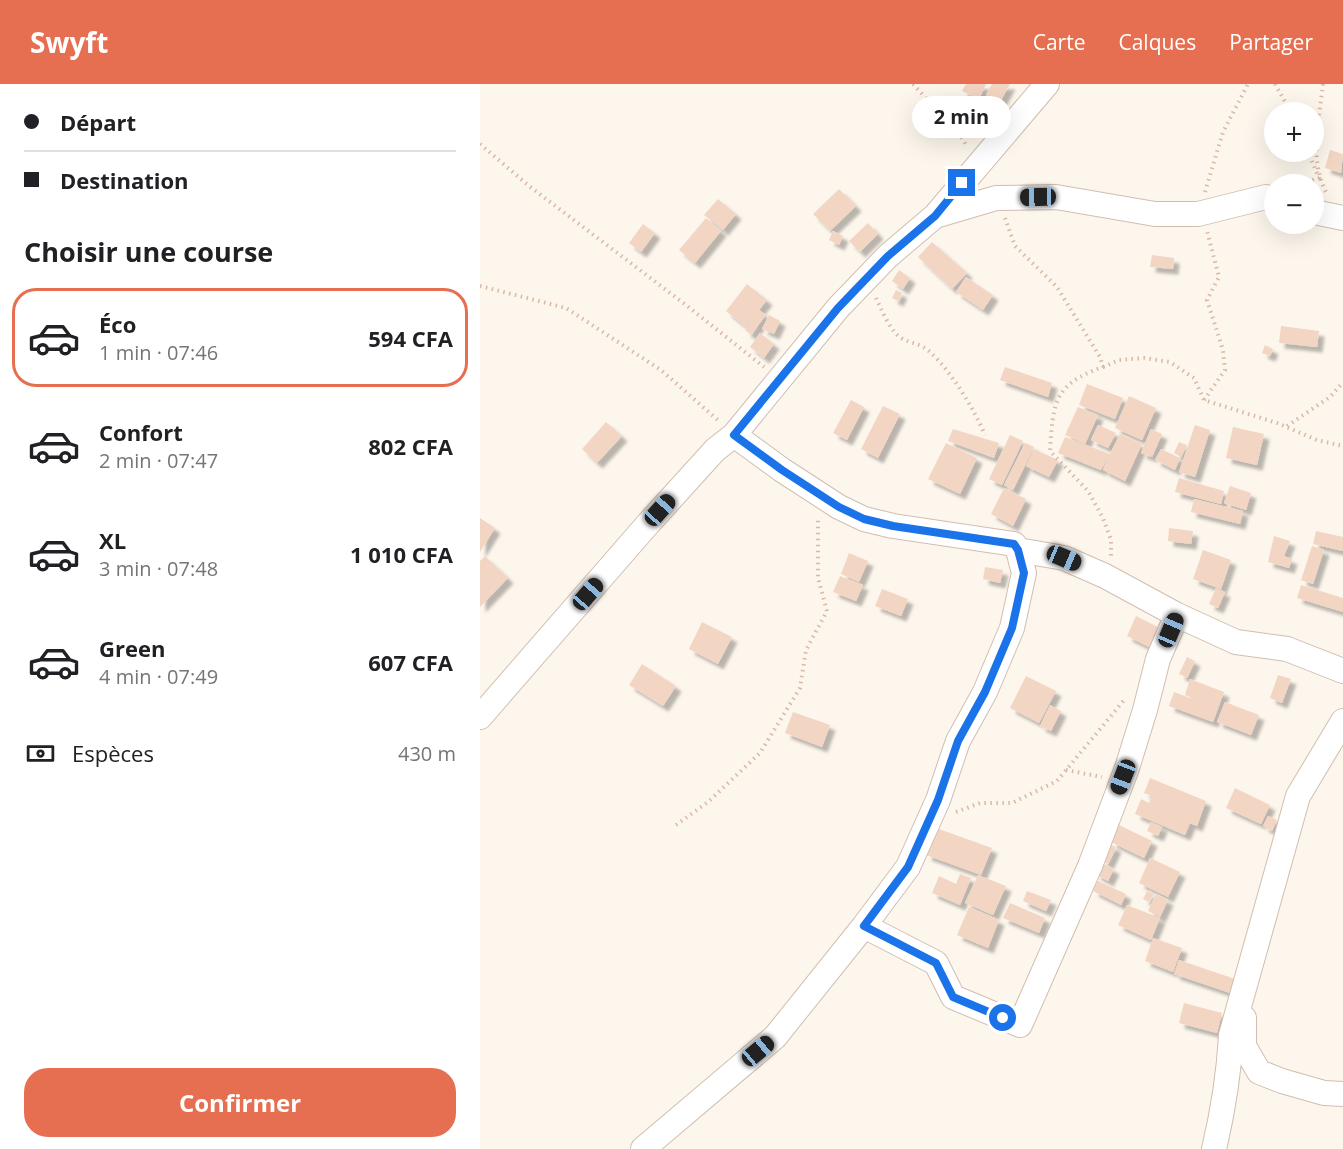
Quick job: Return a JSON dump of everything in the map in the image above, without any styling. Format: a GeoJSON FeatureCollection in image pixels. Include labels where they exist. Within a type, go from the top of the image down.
{"type":"FeatureCollection","features":[{"type":"Feature","properties":{"kind":"street"},"geometry":{"type":"LineString","coordinates":[[480,717],[654,517],[715,450],[734,435],[781,381],[808,344],[865,280],[888,256],[935,216],[1047,84]]}},
{"type":"Feature","properties":{"kind":"street"},"geometry":{"type":"LineString","coordinates":[[935,216],[996,198],[1056,197],[1155,214],[1204,212],[1264,197]]}},
{"type":"Feature","properties":{"kind":"street"},"geometry":{"type":"LineString","coordinates":[[1324,214],[1341,218]]}},
{"type":"Feature","properties":{"kind":"street"},"geometry":{"type":"LineString","coordinates":[[643,1149],[775,1037],[908,867],[938,800],[958,741],[985,692],[1012,628],[1024,573],[1018,550],[1014,544],[893,526],[864,519],[822,496],[734,435]]}},
{"type":"Feature","properties":{"kind":"street"},"geometry":{"type":"LineString","coordinates":[[1018,550],[1064,558],[1236,642],[1287,649],[1343,671]]}},
{"type":"Feature","properties":{"kind":"street"},"geometry":{"type":"LineString","coordinates":[[864,926],[936,963],[953,997],[1020,1025],[1090,866],[1123,777],[1145,710],[1158,659],[1177,615]]}},
{"type":"Feature","properties":{"kind":"street"},"geometry":{"type":"LineString","coordinates":[[1214,1149],[1225,1102],[1231,1035],[1298,796],[1343,721]]}},
{"type":"Feature","properties":{"kind":"street"},"geometry":{"type":"LineString","coordinates":[[1243,986],[1244,1046],[1259,1072],[1324,1093],[1343,1094]]}},
{"type":"Feature","properties":{"kind":"path"},"geometry":{"type":"LineString","coordinates":[[913,84],[963,139],[976,167]]}},
{"type":"Feature","properties":{"kind":"path"},"geometry":{"type":"LineString","coordinates":[[1204,400],[1225,370],[1223,350],[1207,300],[1219,277],[1213,248],[1203,219],[1205,192],[1223,132],[1248,84]]}},
{"type":"Feature","properties":{"kind":"path"},"geometry":{"type":"LineString","coordinates":[[1275,84],[1285,102]]}},
{"type":"Feature","properties":{"kind":"path"},"geometry":{"type":"LineString","coordinates":[[1319,174],[1316,145],[1323,84]]}},
{"type":"Feature","properties":{"kind":"path"},"geometry":{"type":"LineString","coordinates":[[480,144],[529,186],[686,304],[781,381]]}},
{"type":"Feature","properties":{"kind":"path"},"geometry":{"type":"LineString","coordinates":[[1324,187],[1341,218]]}},
{"type":"Feature","properties":{"kind":"path"},"geometry":{"type":"LineString","coordinates":[[1003,198],[1005,224],[1015,246],[1057,287],[1100,357],[1103,367]]}},
{"type":"Feature","properties":{"kind":"path"},"geometry":{"type":"LineString","coordinates":[[865,280],[900,338],[921,344],[955,382],[985,435]]}},
{"type":"Feature","properties":{"kind":"path"},"geometry":{"type":"LineString","coordinates":[[480,286],[566,308],[661,370],[734,435]]}},
{"type":"Feature","properties":{"kind":"path"},"geometry":{"type":"LineString","coordinates":[[1111,579],[1112,540],[1103,518],[1088,491],[1050,451],[1052,418],[1064,388],[1073,380],[1119,360],[1144,358],[1170,362],[1194,378],[1204,400],[1286,427],[1317,440],[1343,446]]}},
{"type":"Feature","properties":{"kind":"path"},"geometry":{"type":"LineString","coordinates":[[1286,427],[1330,397],[1343,382]]}},
{"type":"Feature","properties":{"kind":"path"},"geometry":{"type":"LineString","coordinates":[[676,825],[708,802],[760,753],[800,688],[806,650],[827,611],[818,578],[818,509],[822,496]]}},
{"type":"Feature","properties":{"kind":"path"},"geometry":{"type":"LineString","coordinates":[[926,825],[980,803],[1012,803],[1057,781],[1123,702],[1154,672]]}},
{"type":"Feature","properties":{"kind":"path"},"geometry":{"type":"LineString","coordinates":[[1066,770],[1104,777],[1123,777]]}},
{"type":"Feature","properties":{"kind":"building"},"geometry":{"type":"Polygon","coordinates":[[[966,84],[986,84],[979,99],[962,91],[966,84]]]}},
{"type":"Feature","properties":{"kind":"building"},"geometry":{"type":"Polygon","coordinates":[[[992,84],[1010,84],[1000,102],[986,95],[992,84]]]}},
{"type":"Feature","properties":{"kind":"building"},"geometry":{"type":"Polygon","coordinates":[[[1330,150],[1343,154],[1341,173],[1325,168],[1330,150]]]}},
{"type":"Feature","properties":{"kind":"building"},"geometry":{"type":"Polygon","coordinates":[[[839,189],[856,206],[830,231],[813,214],[839,189]]]}},
{"type":"Feature","properties":{"kind":"building"},"geometry":{"type":"Polygon","coordinates":[[[718,199],[736,214],[723,230],[704,215],[718,199]]]}},
{"type":"Feature","properties":{"kind":"building"},"geometry":{"type":"Polygon","coordinates":[[[706,218],[721,231],[695,263],[679,250],[706,218]]]}},
{"type":"Feature","properties":{"kind":"building"},"geometry":{"type":"Polygon","coordinates":[[[868,223],[878,234],[860,252],[849,241],[868,223]]]}},
{"type":"Feature","properties":{"kind":"building"},"geometry":{"type":"Polygon","coordinates":[[[643,224],[655,233],[641,252],[629,243],[643,224]]]}},
{"type":"Feature","properties":{"kind":"building"},"geometry":{"type":"Polygon","coordinates":[[[833,231],[843,236],[839,245],[829,240],[833,231]]]}},
{"type":"Feature","properties":{"kind":"building"},"geometry":{"type":"Polygon","coordinates":[[[932,242],[967,273],[952,289],[918,257],[932,242]]]}},
{"type":"Feature","properties":{"kind":"building"},"geometry":{"type":"Polygon","coordinates":[[[1152,255],[1174,258],[1173,269],[1150,267],[1152,255]]]}},
{"type":"Feature","properties":{"kind":"building"},"geometry":{"type":"Polygon","coordinates":[[[899,270],[910,278],[903,289],[892,281],[899,270]]]}},
{"type":"Feature","properties":{"kind":"building"},"geometry":{"type":"Polygon","coordinates":[[[966,277],[993,295],[983,310],[956,292],[966,277]]]}},
{"type":"Feature","properties":{"kind":"building"},"geometry":{"type":"Polygon","coordinates":[[[747,284],[767,300],[759,310],[766,315],[751,335],[745,330],[753,320],[746,327],[726,311],[747,284]]]}},
{"type":"Feature","properties":{"kind":"building"},"geometry":{"type":"Polygon","coordinates":[[[896,290],[902,293],[898,301],[892,298],[896,290]]]}},
{"type":"Feature","properties":{"kind":"building"},"geometry":{"type":"Polygon","coordinates":[[[769,315],[780,321],[774,334],[762,329],[769,315]]]}},
{"type":"Feature","properties":{"kind":"building"},"geometry":{"type":"Polygon","coordinates":[[[1281,326],[1319,331],[1317,347],[1279,343],[1281,326]]]}},
{"type":"Feature","properties":{"kind":"building"},"geometry":{"type":"Polygon","coordinates":[[[760,333],[774,344],[764,358],[750,347],[760,333]]]}},
{"type":"Feature","properties":{"kind":"building"},"geometry":{"type":"Polygon","coordinates":[[[1265,345],[1273,349],[1270,356],[1262,353],[1265,345]]]}},
{"type":"Feature","properties":{"kind":"building"},"geometry":{"type":"Polygon","coordinates":[[[1005,367],[1052,383],[1048,397],[1000,380],[1005,367]]]}},
{"type":"Feature","properties":{"kind":"building"},"geometry":{"type":"Polygon","coordinates":[[[1087,384],[1123,398],[1115,419],[1079,405],[1087,384]]]}},
{"type":"Feature","properties":{"kind":"building"},"geometry":{"type":"Polygon","coordinates":[[[1129,396],[1156,408],[1142,440],[1115,428],[1129,396]]]}},
{"type":"Feature","properties":{"kind":"building"},"geometry":{"type":"Polygon","coordinates":[[[851,400],[864,407],[847,440],[833,433],[851,400]]]}},
{"type":"Feature","properties":{"kind":"building"},"geometry":{"type":"Polygon","coordinates":[[[883,406],[900,414],[878,458],[861,449],[883,406]]]}},
{"type":"Feature","properties":{"kind":"building"},"geometry":{"type":"Polygon","coordinates":[[[1078,407],[1098,415],[1085,444],[1065,435],[1078,407]]]}},
{"type":"Feature","properties":{"kind":"building"},"geometry":{"type":"Polygon","coordinates":[[[606,422],[622,436],[597,463],[582,449],[606,422]]]}},
{"type":"Feature","properties":{"kind":"building"},"geometry":{"type":"Polygon","coordinates":[[[1098,425],[1116,433],[1108,448],[1091,440],[1098,425]]]}},
{"type":"Feature","properties":{"kind":"building"},"geometry":{"type":"Polygon","coordinates":[[[1195,425],[1210,430],[1195,477],[1179,472],[1195,425]]]}},
{"type":"Feature","properties":{"kind":"building"},"geometry":{"type":"Polygon","coordinates":[[[1233,427],[1264,434],[1257,465],[1226,458],[1233,427]]]}},
{"type":"Feature","properties":{"kind":"building"},"geometry":{"type":"Polygon","coordinates":[[[953,429],[999,443],[994,458],[948,441],[953,429]]]}},
{"type":"Feature","properties":{"kind":"building"},"geometry":{"type":"Polygon","coordinates":[[[1151,429],[1162,434],[1152,457],[1141,453],[1151,429]]]}},
{"type":"Feature","properties":{"kind":"building"},"geometry":{"type":"Polygon","coordinates":[[[1120,434],[1142,444],[1125,481],[1103,470],[1108,457],[1101,470],[1058,453],[1065,437],[1110,454],[1120,434]]]}},
{"type":"Feature","properties":{"kind":"building"},"geometry":{"type":"Polygon","coordinates":[[[1010,435],[1023,441],[1002,485],[989,479],[1010,435]]]}},
{"type":"Feature","properties":{"kind":"building"},"geometry":{"type":"Polygon","coordinates":[[[1179,442],[1187,445],[1181,457],[1174,453],[1179,442]]]}},
{"type":"Feature","properties":{"kind":"building"},"geometry":{"type":"Polygon","coordinates":[[[946,443],[977,458],[960,494],[928,479],[946,443]]]}},
{"type":"Feature","properties":{"kind":"building"},"geometry":{"type":"Polygon","coordinates":[[[1025,443],[1034,447],[1013,490],[1004,485],[1025,443]]]}},
{"type":"Feature","properties":{"kind":"building"},"geometry":{"type":"Polygon","coordinates":[[[1034,449],[1058,460],[1049,477],[1026,466],[1034,449]]]}},
{"type":"Feature","properties":{"kind":"building"},"geometry":{"type":"Polygon","coordinates":[[[1161,449],[1180,458],[1175,470],[1155,460],[1161,449]]]}},
{"type":"Feature","properties":{"kind":"building"},"geometry":{"type":"Polygon","coordinates":[[[1179,478],[1224,491],[1221,504],[1175,492],[1179,478]]]}},
{"type":"Feature","properties":{"kind":"building"},"geometry":{"type":"Polygon","coordinates":[[[1230,486],[1251,493],[1246,510],[1224,503],[1230,486]]]}},
{"type":"Feature","properties":{"kind":"building"},"geometry":{"type":"Polygon","coordinates":[[[1004,488],[1026,499],[1013,526],[991,514],[1004,488]]]}},
{"type":"Feature","properties":{"kind":"building"},"geometry":{"type":"Polygon","coordinates":[[[1194,499],[1243,511],[1240,524],[1191,512],[1194,499]]]}},
{"type":"Feature","properties":{"kind":"building"},"geometry":{"type":"Polygon","coordinates":[[[480,518],[495,528],[480,552],[480,518]]]}},
{"type":"Feature","properties":{"kind":"building"},"geometry":{"type":"Polygon","coordinates":[[[1169,528],[1193,531],[1191,544],[1168,541],[1169,528]]]}},
{"type":"Feature","properties":{"kind":"building"},"geometry":{"type":"Polygon","coordinates":[[[1316,531],[1343,537],[1343,551],[1313,544],[1316,531]]]}},
{"type":"Feature","properties":{"kind":"building"},"geometry":{"type":"Polygon","coordinates":[[[1274,536],[1290,541],[1284,556],[1292,559],[1289,568],[1268,562],[1274,536]]]}},
{"type":"Feature","properties":{"kind":"building"},"geometry":{"type":"Polygon","coordinates":[[[1312,546],[1324,550],[1313,584],[1301,580],[1312,546]]]}},
{"type":"Feature","properties":{"kind":"building"},"geometry":{"type":"Polygon","coordinates":[[[1203,550],[1231,560],[1221,589],[1193,579],[1203,550]]]}},
{"type":"Feature","properties":{"kind":"building"},"geometry":{"type":"Polygon","coordinates":[[[849,553],[868,561],[859,582],[841,574],[849,553]]]}},
{"type":"Feature","properties":{"kind":"building"},"geometry":{"type":"Polygon","coordinates":[[[485,556],[508,578],[480,607],[480,561],[485,556]]]}},
{"type":"Feature","properties":{"kind":"building"},"geometry":{"type":"Polygon","coordinates":[[[985,567],[1003,570],[1000,583],[983,579],[985,567]]]}},
{"type":"Feature","properties":{"kind":"building"},"geometry":{"type":"Polygon","coordinates":[[[840,576],[863,585],[856,601],[833,592],[840,576]]]}},
{"type":"Feature","properties":{"kind":"building"},"geometry":{"type":"Polygon","coordinates":[[[1301,585],[1343,598],[1343,612],[1297,598],[1301,585]]]}},
{"type":"Feature","properties":{"kind":"building"},"geometry":{"type":"Polygon","coordinates":[[[1216,588],[1225,592],[1218,608],[1209,604],[1216,588]]]}},
{"type":"Feature","properties":{"kind":"building"},"geometry":{"type":"Polygon","coordinates":[[[882,589],[908,599],[901,616],[875,606],[882,589]]]}},
{"type":"Feature","properties":{"kind":"building"},"geometry":{"type":"Polygon","coordinates":[[[1136,616],[1158,627],[1149,647],[1127,636],[1136,616]]]}},
{"type":"Feature","properties":{"kind":"building"},"geometry":{"type":"Polygon","coordinates":[[[702,622],[732,637],[718,664],[689,649],[702,622]]]}},
{"type":"Feature","properties":{"kind":"building"},"geometry":{"type":"Polygon","coordinates":[[[1187,657],[1195,661],[1187,678],[1179,674],[1187,657]]]}},
{"type":"Feature","properties":{"kind":"building"},"geometry":{"type":"Polygon","coordinates":[[[642,664],[676,686],[663,706],[629,685],[642,664]]]}},
{"type":"Feature","properties":{"kind":"building"},"geometry":{"type":"Polygon","coordinates":[[[1278,675],[1291,679],[1282,703],[1270,698],[1278,675]]]}},
{"type":"Feature","properties":{"kind":"building"},"geometry":{"type":"Polygon","coordinates":[[[1026,676],[1056,691],[1039,723],[1010,708],[1026,676]]]}},
{"type":"Feature","properties":{"kind":"building"},"geometry":{"type":"Polygon","coordinates":[[[1190,679],[1224,692],[1213,722],[1169,706],[1174,692],[1204,703],[1185,695],[1190,679]]]}},
{"type":"Feature","properties":{"kind":"building"},"geometry":{"type":"Polygon","coordinates":[[[1225,702],[1259,715],[1251,735],[1217,722],[1225,702]]]}},
{"type":"Feature","properties":{"kind":"building"},"geometry":{"type":"Polygon","coordinates":[[[1050,705],[1061,711],[1051,731],[1040,726],[1050,705]]]}},
{"type":"Feature","properties":{"kind":"building"},"geometry":{"type":"Polygon","coordinates":[[[793,712],[830,725],[822,747],[785,733],[793,712]]]}},
{"type":"Feature","properties":{"kind":"building"},"geometry":{"type":"Polygon","coordinates":[[[1150,778],[1206,801],[1197,826],[1190,823],[1185,835],[1135,814],[1141,799],[1149,803],[1152,796],[1144,793],[1150,778]]]}},
{"type":"Feature","properties":{"kind":"building"},"geometry":{"type":"Polygon","coordinates":[[[1235,788],[1270,805],[1261,824],[1226,808],[1235,788]]]}},
{"type":"Feature","properties":{"kind":"building"},"geometry":{"type":"Polygon","coordinates":[[[1268,816],[1277,820],[1272,831],[1263,826],[1268,816]]]}},
{"type":"Feature","properties":{"kind":"building"},"geometry":{"type":"Polygon","coordinates":[[[1151,822],[1162,827],[1158,836],[1147,831],[1151,822]]]}},
{"type":"Feature","properties":{"kind":"building"},"geometry":{"type":"Polygon","coordinates":[[[1119,825],[1152,841],[1144,858],[1111,842],[1119,825]]]}},
{"type":"Feature","properties":{"kind":"building"},"geometry":{"type":"Polygon","coordinates":[[[936,828],[992,848],[981,875],[926,855],[936,828]]]}},
{"type":"Feature","properties":{"kind":"building"},"geometry":{"type":"Polygon","coordinates":[[[1109,844],[1116,847],[1108,864],[1101,860],[1109,844]]]}},
{"type":"Feature","properties":{"kind":"building"},"geometry":{"type":"Polygon","coordinates":[[[1150,858],[1180,872],[1168,897],[1139,883],[1150,858]]]}},
{"type":"Feature","properties":{"kind":"building"},"geometry":{"type":"Polygon","coordinates":[[[1102,863],[1114,869],[1108,881],[1095,874],[1102,863]]]}},
{"type":"Feature","properties":{"kind":"building"},"geometry":{"type":"Polygon","coordinates":[[[960,874],[971,878],[960,905],[932,893],[939,876],[956,884],[960,874]]]}},
{"type":"Feature","properties":{"kind":"building"},"geometry":{"type":"Polygon","coordinates":[[[978,875],[1006,886],[993,915],[965,903],[978,875]]]}},
{"type":"Feature","properties":{"kind":"building"},"geometry":{"type":"Polygon","coordinates":[[[1098,881],[1126,894],[1121,905],[1093,891],[1098,881]]]}},
{"type":"Feature","properties":{"kind":"building"},"geometry":{"type":"Polygon","coordinates":[[[1027,891],[1051,900],[1046,911],[1023,901],[1027,891]]]}},
{"type":"Feature","properties":{"kind":"building"},"geometry":{"type":"Polygon","coordinates":[[[1147,891],[1154,894],[1149,902],[1143,899],[1147,891]]]}},
{"type":"Feature","properties":{"kind":"building"},"geometry":{"type":"Polygon","coordinates":[[[1156,894],[1168,900],[1160,917],[1148,911],[1156,894]]]}},
{"type":"Feature","properties":{"kind":"building"},"geometry":{"type":"Polygon","coordinates":[[[1010,903],[1045,918],[1039,933],[1003,918],[1010,903]]]}},
{"type":"Feature","properties":{"kind":"building"},"geometry":{"type":"Polygon","coordinates":[[[1127,905],[1160,918],[1151,940],[1118,925],[1127,905]]]}},
{"type":"Feature","properties":{"kind":"building"},"geometry":{"type":"Polygon","coordinates":[[[969,907],[999,920],[988,948],[957,935],[969,907]]]}},
{"type":"Feature","properties":{"kind":"building"},"geometry":{"type":"Polygon","coordinates":[[[1153,938],[1182,948],[1173,972],[1145,961],[1153,938]]]}},
{"type":"Feature","properties":{"kind":"building"},"geometry":{"type":"Polygon","coordinates":[[[1179,960],[1235,979],[1230,993],[1174,974],[1179,960]]]}},
{"type":"Feature","properties":{"kind":"building"},"geometry":{"type":"Polygon","coordinates":[[[1184,1003],[1222,1013],[1217,1033],[1179,1023],[1184,1003]]]}},
{"type":"Feature","properties":{"kind":"route"},"geometry":{"type":"LineString","coordinates":[[962,183],[935,216],[888,256],[838,308],[794,361],[781,381],[734,435],[839,507],[864,519],[893,526],[1014,544],[1018,550],[1024,573],[1012,628],[985,692],[958,741],[938,800],[908,867],[864,926],[936,963],[953,997],[1003,1018]]}}]}
